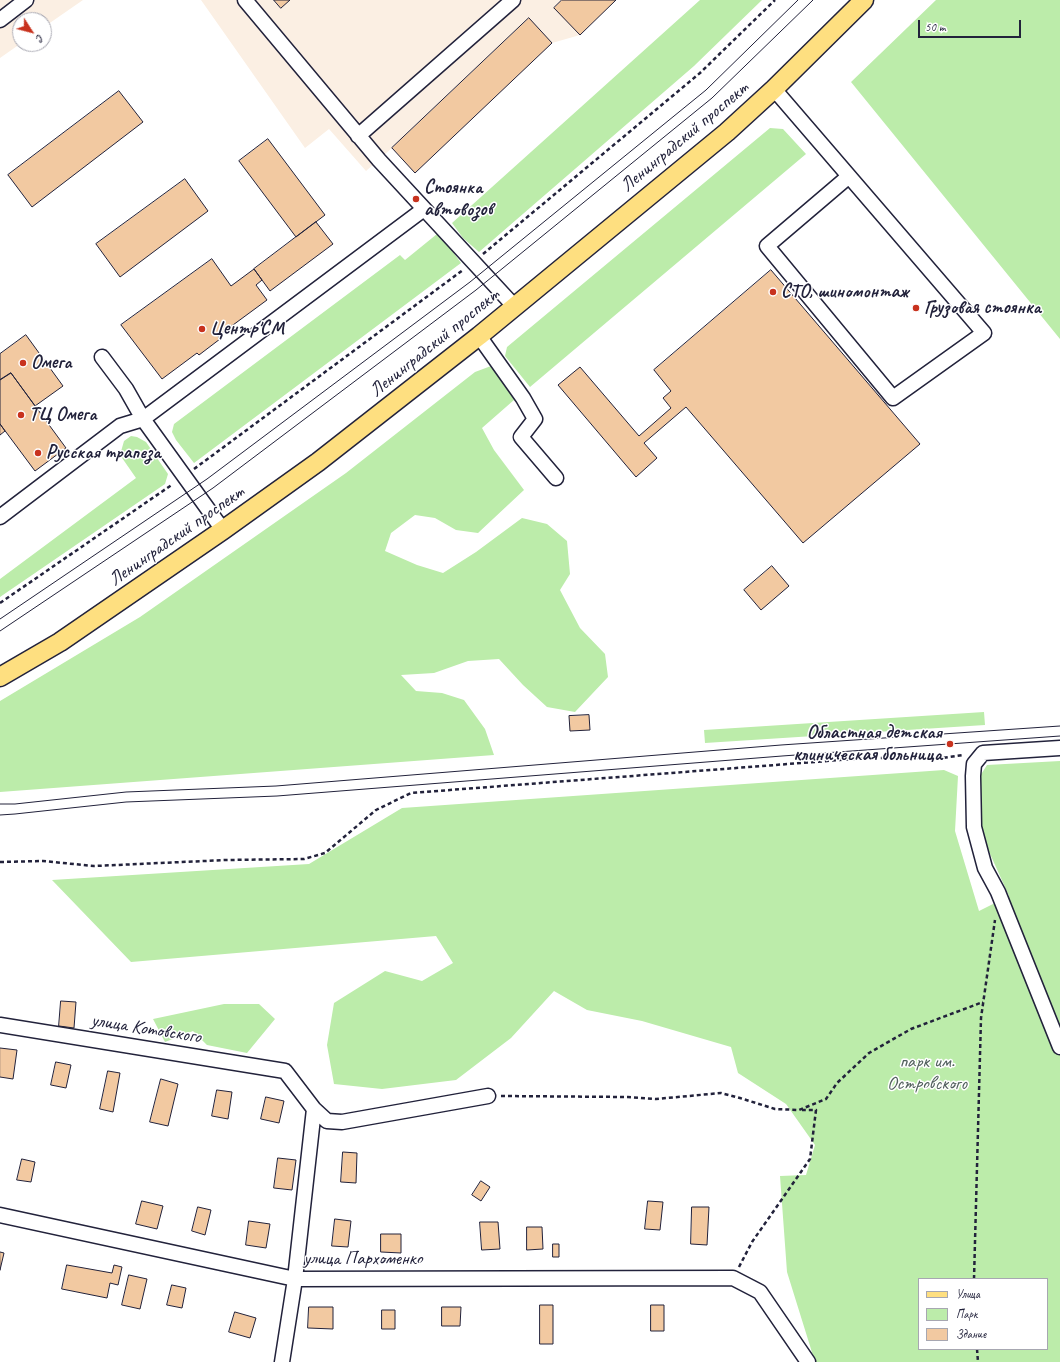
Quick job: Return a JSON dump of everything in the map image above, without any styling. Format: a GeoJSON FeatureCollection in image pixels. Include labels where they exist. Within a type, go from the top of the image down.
{"type":"FeatureCollection","features":[{"type":"Feature","properties":{"kind":"main road","name":"Ленинградский проспект"},"geometry":{"type":"LineString","coordinates":[[0,676],[60,642],[223,530],[318,462],[479,336],[727,132],[774,89],[864,0]]}},
{"type":"Feature","properties":{"kind":"street"},"geometry":{"type":"LineString","coordinates":[[0,20],[26,0]]}},
{"type":"Feature","properties":{"kind":"street"},"geometry":{"type":"LineString","coordinates":[[245,0],[379,160],[514,306]]}},
{"type":"Feature","properties":{"kind":"street"},"geometry":{"type":"LineString","coordinates":[[358,136],[513,0]]}},
{"type":"Feature","properties":{"kind":"street"},"geometry":{"type":"LineString","coordinates":[[774,89],[848,177],[984,333],[893,398],[767,246],[848,177]]}},
{"type":"Feature","properties":{"kind":"street"},"geometry":{"type":"LineString","coordinates":[[0,517],[120,426],[143,419],[424,209]]}},
{"type":"Feature","properties":{"kind":"street"},"geometry":{"type":"LineString","coordinates":[[479,336],[523,398],[535,420],[521,437],[556,478]]}},
{"type":"Feature","properties":{"kind":"street"},"geometry":{"type":"LineString","coordinates":[[102,357],[126,389],[143,419],[183,477],[223,530]]}},
{"type":"Feature","properties":{"kind":"street"},"geometry":{"type":"LineString","coordinates":[[1060,748],[983,753],[974,764],[973,776],[974,826],[985,868],[998,892],[1060,1047]]}},
{"type":"Feature","properties":{"kind":"street","name":"улица Котовского"},"geometry":{"type":"LineString","coordinates":[[0,1025],[285,1071],[314,1110]]}},
{"type":"Feature","properties":{"kind":"street"},"geometry":{"type":"LineString","coordinates":[[314,1110],[327,1121],[342,1122],[488,1096]]}},
{"type":"Feature","properties":{"kind":"street"},"geometry":{"type":"LineString","coordinates":[[282,1362],[295,1279],[314,1110]]}},
{"type":"Feature","properties":{"kind":"street","name":"улица Пархоменко"},"geometry":{"type":"LineString","coordinates":[[0,1214],[295,1279],[733,1278]]}},
{"type":"Feature","properties":{"kind":"street"},"geometry":{"type":"LineString","coordinates":[[733,1278],[760,1292],[808,1362]]}},
{"type":"Feature","properties":{"kind":"path"},"geometry":{"type":"LineString","coordinates":[[0,603],[183,477],[473,262],[700,73],[775,0]]}},
{"type":"Feature","properties":{"kind":"path"},"geometry":{"type":"LineString","coordinates":[[0,862],[43,861],[94,866],[304,858],[325,853],[376,810],[411,793],[866,758],[942,758],[983,753]]}},
{"type":"Feature","properties":{"kind":"path"},"geometry":{"type":"LineString","coordinates":[[974,1278],[980,1033],[998,892]]}},
{"type":"Feature","properties":{"kind":"path"},"geometry":{"type":"LineString","coordinates":[[799,1110],[826,1099],[838,1083],[870,1053],[911,1029],[983,1002]]}},
{"type":"Feature","properties":{"kind":"path"},"geometry":{"type":"LineString","coordinates":[[488,1096],[628,1097],[656,1100],[721,1093],[775,1109],[816,1110],[810,1160],[752,1242],[733,1278]]}},
{"type":"Feature","properties":{"kind":"path"},"geometry":{"type":"LineString","coordinates":[[977,1350],[978,1362]]}},
{"type":"Feature","properties":{"kind":"shaded area"},"geometry":{"type":"Polygon","coordinates":[[[0,0],[83,0],[52,21],[52,12],[12,12],[12,50],[0,58],[0,0]]]}},
{"type":"Feature","properties":{"kind":"shaded area"},"geometry":{"type":"Polygon","coordinates":[[[201,0],[616,0],[580,35],[552,43],[415,173],[392,148],[366,171],[329,129],[305,148],[201,0]]]}},
{"type":"Feature","properties":{"kind":"green space"},"geometry":{"type":"Polygon","coordinates":[[[700,0],[762,0],[694,66],[479,252],[463,238],[452,223],[700,0]]]}},
{"type":"Feature","properties":{"kind":"green space"},"geometry":{"type":"Polygon","coordinates":[[[936,0],[1060,0],[1060,339],[851,82],[936,0]]]}},
{"type":"Feature","properties":{"kind":"green space"},"geometry":{"type":"Polygon","coordinates":[[[770,128],[783,129],[806,154],[530,387],[505,356],[507,347],[770,128]]]}},
{"type":"Feature","properties":{"kind":"green space"},"geometry":{"type":"Polygon","coordinates":[[[437,234],[461,263],[194,463],[176,440],[172,432],[174,424],[400,255],[405,260],[437,234]]]}},
{"type":"Feature","properties":{"kind":"green space"},"geometry":{"type":"Polygon","coordinates":[[[491,366],[505,381],[514,400],[482,428],[494,450],[524,490],[478,533],[456,530],[435,518],[415,515],[391,533],[385,551],[417,565],[443,573],[476,552],[522,518],[547,524],[567,541],[570,574],[560,590],[580,628],[605,654],[608,677],[575,712],[547,707],[523,685],[499,659],[468,661],[434,673],[401,675],[416,691],[442,693],[464,700],[485,729],[494,755],[0,792],[0,701],[140,617],[346,473],[475,372],[491,366]]]}},
{"type":"Feature","properties":{"kind":"green space"},"geometry":{"type":"Polygon","coordinates":[[[131,436],[137,437],[146,442],[168,474],[165,484],[0,597],[0,579],[136,478],[120,455],[124,441],[131,436]]]}},
{"type":"Feature","properties":{"kind":"green space"},"geometry":{"type":"Polygon","coordinates":[[[984,712],[985,725],[705,743],[704,730],[984,712]]]}},
{"type":"Feature","properties":{"kind":"green space","name":"парк им. Островского"},"geometry":{"type":"Polygon","coordinates":[[[1060,761],[1060,1362],[815,1362],[787,1272],[780,1176],[806,1175],[815,1145],[786,1104],[738,1073],[731,1047],[642,1021],[587,1010],[554,991],[511,1038],[456,1080],[382,1089],[334,1084],[327,1045],[334,1003],[385,971],[422,981],[453,963],[436,936],[131,962],[52,880],[309,864],[402,808],[944,770],[958,776],[955,831],[979,911],[1009,896],[982,836],[978,779],[987,765],[1060,761]]]}},
{"type":"Feature","properties":{"kind":"green space"},"geometry":{"type":"Polygon","coordinates":[[[224,1004],[259,1004],[275,1019],[247,1053],[207,1045],[193,1031],[165,1042],[153,1019],[224,1004]]]}},
{"type":"Feature","properties":{"kind":"building"},"geometry":{"type":"Polygon","coordinates":[[[274,0],[290,0],[281,8],[274,0]]]}},
{"type":"Feature","properties":{"kind":"building"},"geometry":{"type":"Polygon","coordinates":[[[562,0],[616,0],[580,35],[554,8],[562,0]]]}},
{"type":"Feature","properties":{"kind":"building"},"geometry":{"type":"Polygon","coordinates":[[[529,18],[552,43],[415,173],[392,148],[529,18]]]}},
{"type":"Feature","properties":{"kind":"building"},"geometry":{"type":"Polygon","coordinates":[[[119,91],[143,122],[32,207],[8,175],[119,91]]]}},
{"type":"Feature","properties":{"kind":"building"},"geometry":{"type":"Polygon","coordinates":[[[268,139],[325,215],[296,237],[239,161],[268,139]]]}},
{"type":"Feature","properties":{"kind":"building"},"geometry":{"type":"Polygon","coordinates":[[[185,179],[208,211],[120,277],[96,244],[185,179]]]}},
{"type":"Feature","properties":{"kind":"building"},"geometry":{"type":"Polygon","coordinates":[[[316,222],[333,244],[270,291],[254,269],[316,222]]]}},
{"type":"Feature","properties":{"kind":"building"},"geometry":{"type":"Polygon","coordinates":[[[212,259],[231,286],[254,269],[262,280],[256,285],[267,300],[218,336],[220,339],[199,355],[197,353],[162,379],[121,325],[212,259]]]}},
{"type":"Feature","properties":{"kind":"building"},"geometry":{"type":"Polygon","coordinates":[[[771,270],[920,444],[803,543],[686,407],[644,443],[657,458],[636,477],[558,385],[580,367],[639,436],[671,408],[663,398],[671,391],[654,370],[771,270]]]}},
{"type":"Feature","properties":{"kind":"building","name":"Омега"},"geometry":{"type":"Polygon","coordinates":[[[26,335],[63,386],[35,406],[11,373],[0,380],[0,354],[26,335]]]}},
{"type":"Feature","properties":{"kind":"building","name":"ТЦ Омега"},"geometry":{"type":"Polygon","coordinates":[[[11,373],[66,448],[35,471],[0,424],[0,380],[11,373]]]}},
{"type":"Feature","properties":{"kind":"building"},"geometry":{"type":"Polygon","coordinates":[[[0,424],[5,431],[0,435],[0,424]]]}},
{"type":"Feature","properties":{"kind":"building"},"geometry":{"type":"Polygon","coordinates":[[[772,566],[789,586],[761,610],[744,590],[772,566]]]}},
{"type":"Feature","properties":{"kind":"building"},"geometry":{"type":"Polygon","coordinates":[[[589,715],[590,730],[570,731],[569,716],[589,715]]]}},
{"type":"Feature","properties":{"kind":"building"},"geometry":{"type":"Polygon","coordinates":[[[61,1001],[76,1002],[74,1028],[59,1026],[61,1001]]]}},
{"type":"Feature","properties":{"kind":"building"},"geometry":{"type":"Polygon","coordinates":[[[0,1048],[17,1050],[13,1079],[0,1077],[0,1048]]]}},
{"type":"Feature","properties":{"kind":"building"},"geometry":{"type":"Polygon","coordinates":[[[56,1062],[71,1065],[66,1088],[51,1085],[56,1062]]]}},
{"type":"Feature","properties":{"kind":"building"},"geometry":{"type":"Polygon","coordinates":[[[108,1071],[120,1073],[113,1112],[100,1109],[108,1071]]]}},
{"type":"Feature","properties":{"kind":"building"},"geometry":{"type":"Polygon","coordinates":[[[161,1079],[178,1084],[168,1126],[150,1122],[161,1079]]]}},
{"type":"Feature","properties":{"kind":"building"},"geometry":{"type":"Polygon","coordinates":[[[217,1090],[232,1092],[228,1119],[212,1116],[217,1090]]]}},
{"type":"Feature","properties":{"kind":"building"},"geometry":{"type":"Polygon","coordinates":[[[266,1097],[284,1101],[279,1123],[261,1119],[266,1097]]]}},
{"type":"Feature","properties":{"kind":"building"},"geometry":{"type":"Polygon","coordinates":[[[343,1152],[357,1153],[356,1183],[341,1182],[343,1152]]]}},
{"type":"Feature","properties":{"kind":"building"},"geometry":{"type":"Polygon","coordinates":[[[278,1158],[296,1160],[292,1190],[274,1188],[278,1158]]]}},
{"type":"Feature","properties":{"kind":"building"},"geometry":{"type":"Polygon","coordinates":[[[22,1159],[35,1162],[31,1182],[17,1180],[22,1159]]]}},
{"type":"Feature","properties":{"kind":"building"},"geometry":{"type":"Polygon","coordinates":[[[481,1181],[490,1187],[481,1201],[472,1195],[481,1181]]]}},
{"type":"Feature","properties":{"kind":"building"},"geometry":{"type":"Polygon","coordinates":[[[142,1201],[163,1206],[157,1229],[136,1224],[142,1201]]]}},
{"type":"Feature","properties":{"kind":"building"},"geometry":{"type":"Polygon","coordinates":[[[648,1201],[663,1202],[660,1230],[645,1229],[648,1201]]]}},
{"type":"Feature","properties":{"kind":"building"},"geometry":{"type":"Polygon","coordinates":[[[198,1207],[211,1210],[205,1235],[192,1231],[198,1207]]]}},
{"type":"Feature","properties":{"kind":"building"},"geometry":{"type":"Polygon","coordinates":[[[692,1207],[709,1207],[707,1245],[691,1244],[692,1207]]]}},
{"type":"Feature","properties":{"kind":"building"},"geometry":{"type":"Polygon","coordinates":[[[335,1219],[351,1221],[348,1247],[332,1246],[335,1219]]]}},
{"type":"Feature","properties":{"kind":"building"},"geometry":{"type":"Polygon","coordinates":[[[249,1221],[270,1224],[266,1248],[246,1245],[249,1221]]]}},
{"type":"Feature","properties":{"kind":"building"},"geometry":{"type":"Polygon","coordinates":[[[480,1222],[498,1222],[500,1249],[482,1250],[480,1222]]]}},
{"type":"Feature","properties":{"kind":"building"},"geometry":{"type":"Polygon","coordinates":[[[527,1227],[542,1227],[543,1249],[527,1250],[527,1227]]]}},
{"type":"Feature","properties":{"kind":"building"},"geometry":{"type":"Polygon","coordinates":[[[381,1234],[401,1234],[401,1253],[381,1252],[381,1234]]]}},
{"type":"Feature","properties":{"kind":"building"},"geometry":{"type":"Polygon","coordinates":[[[553,1244],[559,1244],[559,1257],[553,1257],[553,1244]]]}},
{"type":"Feature","properties":{"kind":"building"},"geometry":{"type":"Polygon","coordinates":[[[0,1252],[4,1253],[0,1270],[0,1252]]]}},
{"type":"Feature","properties":{"kind":"building"},"geometry":{"type":"Polygon","coordinates":[[[67,1265],[112,1273],[114,1265],[122,1267],[118,1285],[110,1283],[107,1298],[62,1289],[67,1265]]]}},
{"type":"Feature","properties":{"kind":"building"},"geometry":{"type":"Polygon","coordinates":[[[129,1275],[147,1279],[140,1309],[122,1305],[129,1275]]]}},
{"type":"Feature","properties":{"kind":"building"},"geometry":{"type":"Polygon","coordinates":[[[172,1285],[186,1288],[182,1308],[167,1305],[172,1285]]]}},
{"type":"Feature","properties":{"kind":"building"},"geometry":{"type":"Polygon","coordinates":[[[540,1305],[553,1305],[553,1344],[540,1344],[540,1305]]]}},
{"type":"Feature","properties":{"kind":"building"},"geometry":{"type":"Polygon","coordinates":[[[651,1305],[664,1305],[664,1331],[651,1331],[651,1305]]]}},
{"type":"Feature","properties":{"kind":"building"},"geometry":{"type":"Polygon","coordinates":[[[309,1307],[333,1307],[333,1329],[308,1328],[309,1307]]]}},
{"type":"Feature","properties":{"kind":"building"},"geometry":{"type":"Polygon","coordinates":[[[442,1307],[461,1307],[460,1326],[442,1326],[442,1307]]]}},
{"type":"Feature","properties":{"kind":"building"},"geometry":{"type":"Polygon","coordinates":[[[382,1310],[395,1310],[395,1329],[382,1329],[382,1310]]]}},
{"type":"Feature","properties":{"kind":"building"},"geometry":{"type":"Polygon","coordinates":[[[235,1312],[256,1318],[250,1338],[229,1332],[235,1312]]]}},
{"type":"Feature","properties":{"kind":"tram line"},"geometry":{"type":"LineString","coordinates":[[0,619],[207,479],[470,282],[706,90],[798,0]]}},
{"type":"Feature","properties":{"kind":"tram line"},"geometry":{"type":"LineString","coordinates":[[0,631],[213,488],[476,290],[712,98],[813,0]]}},
{"type":"Feature","properties":{"kind":"tram line"},"geometry":{"type":"LineString","coordinates":[[0,804],[15,804],[126,792],[276,786],[781,745],[1060,726]]}},
{"type":"Feature","properties":{"kind":"tram line"},"geometry":{"type":"LineString","coordinates":[[0,815],[126,802],[277,796],[782,756],[1060,736]]}},
{"type":"Feature","properties":{"kind":"place","name":"Стоянка автовозов"},"geometry":{"type":"Point","coordinates":[416,199]}},
{"type":"Feature","properties":{"kind":"place","name":"СТО, шиномонтаж"},"geometry":{"type":"Point","coordinates":[773,292]}},
{"type":"Feature","properties":{"kind":"place","name":"Грузовая стоянка"},"geometry":{"type":"Point","coordinates":[916,308]}},
{"type":"Feature","properties":{"kind":"place","name":"Центр'СМ"},"geometry":{"type":"Point","coordinates":[202,329]}},
{"type":"Feature","properties":{"kind":"place","name":"Омега"},"geometry":{"type":"Point","coordinates":[23,363]}},
{"type":"Feature","properties":{"kind":"place","name":"ТЦ Омега"},"geometry":{"type":"Point","coordinates":[21,415]}},
{"type":"Feature","properties":{"kind":"place","name":"Русская трапеза"},"geometry":{"type":"Point","coordinates":[38,453]}},
{"type":"Feature","properties":{"kind":"place","name":"Областная детская клиническая больница"},"geometry":{"type":"Point","coordinates":[950,744]}}]}
